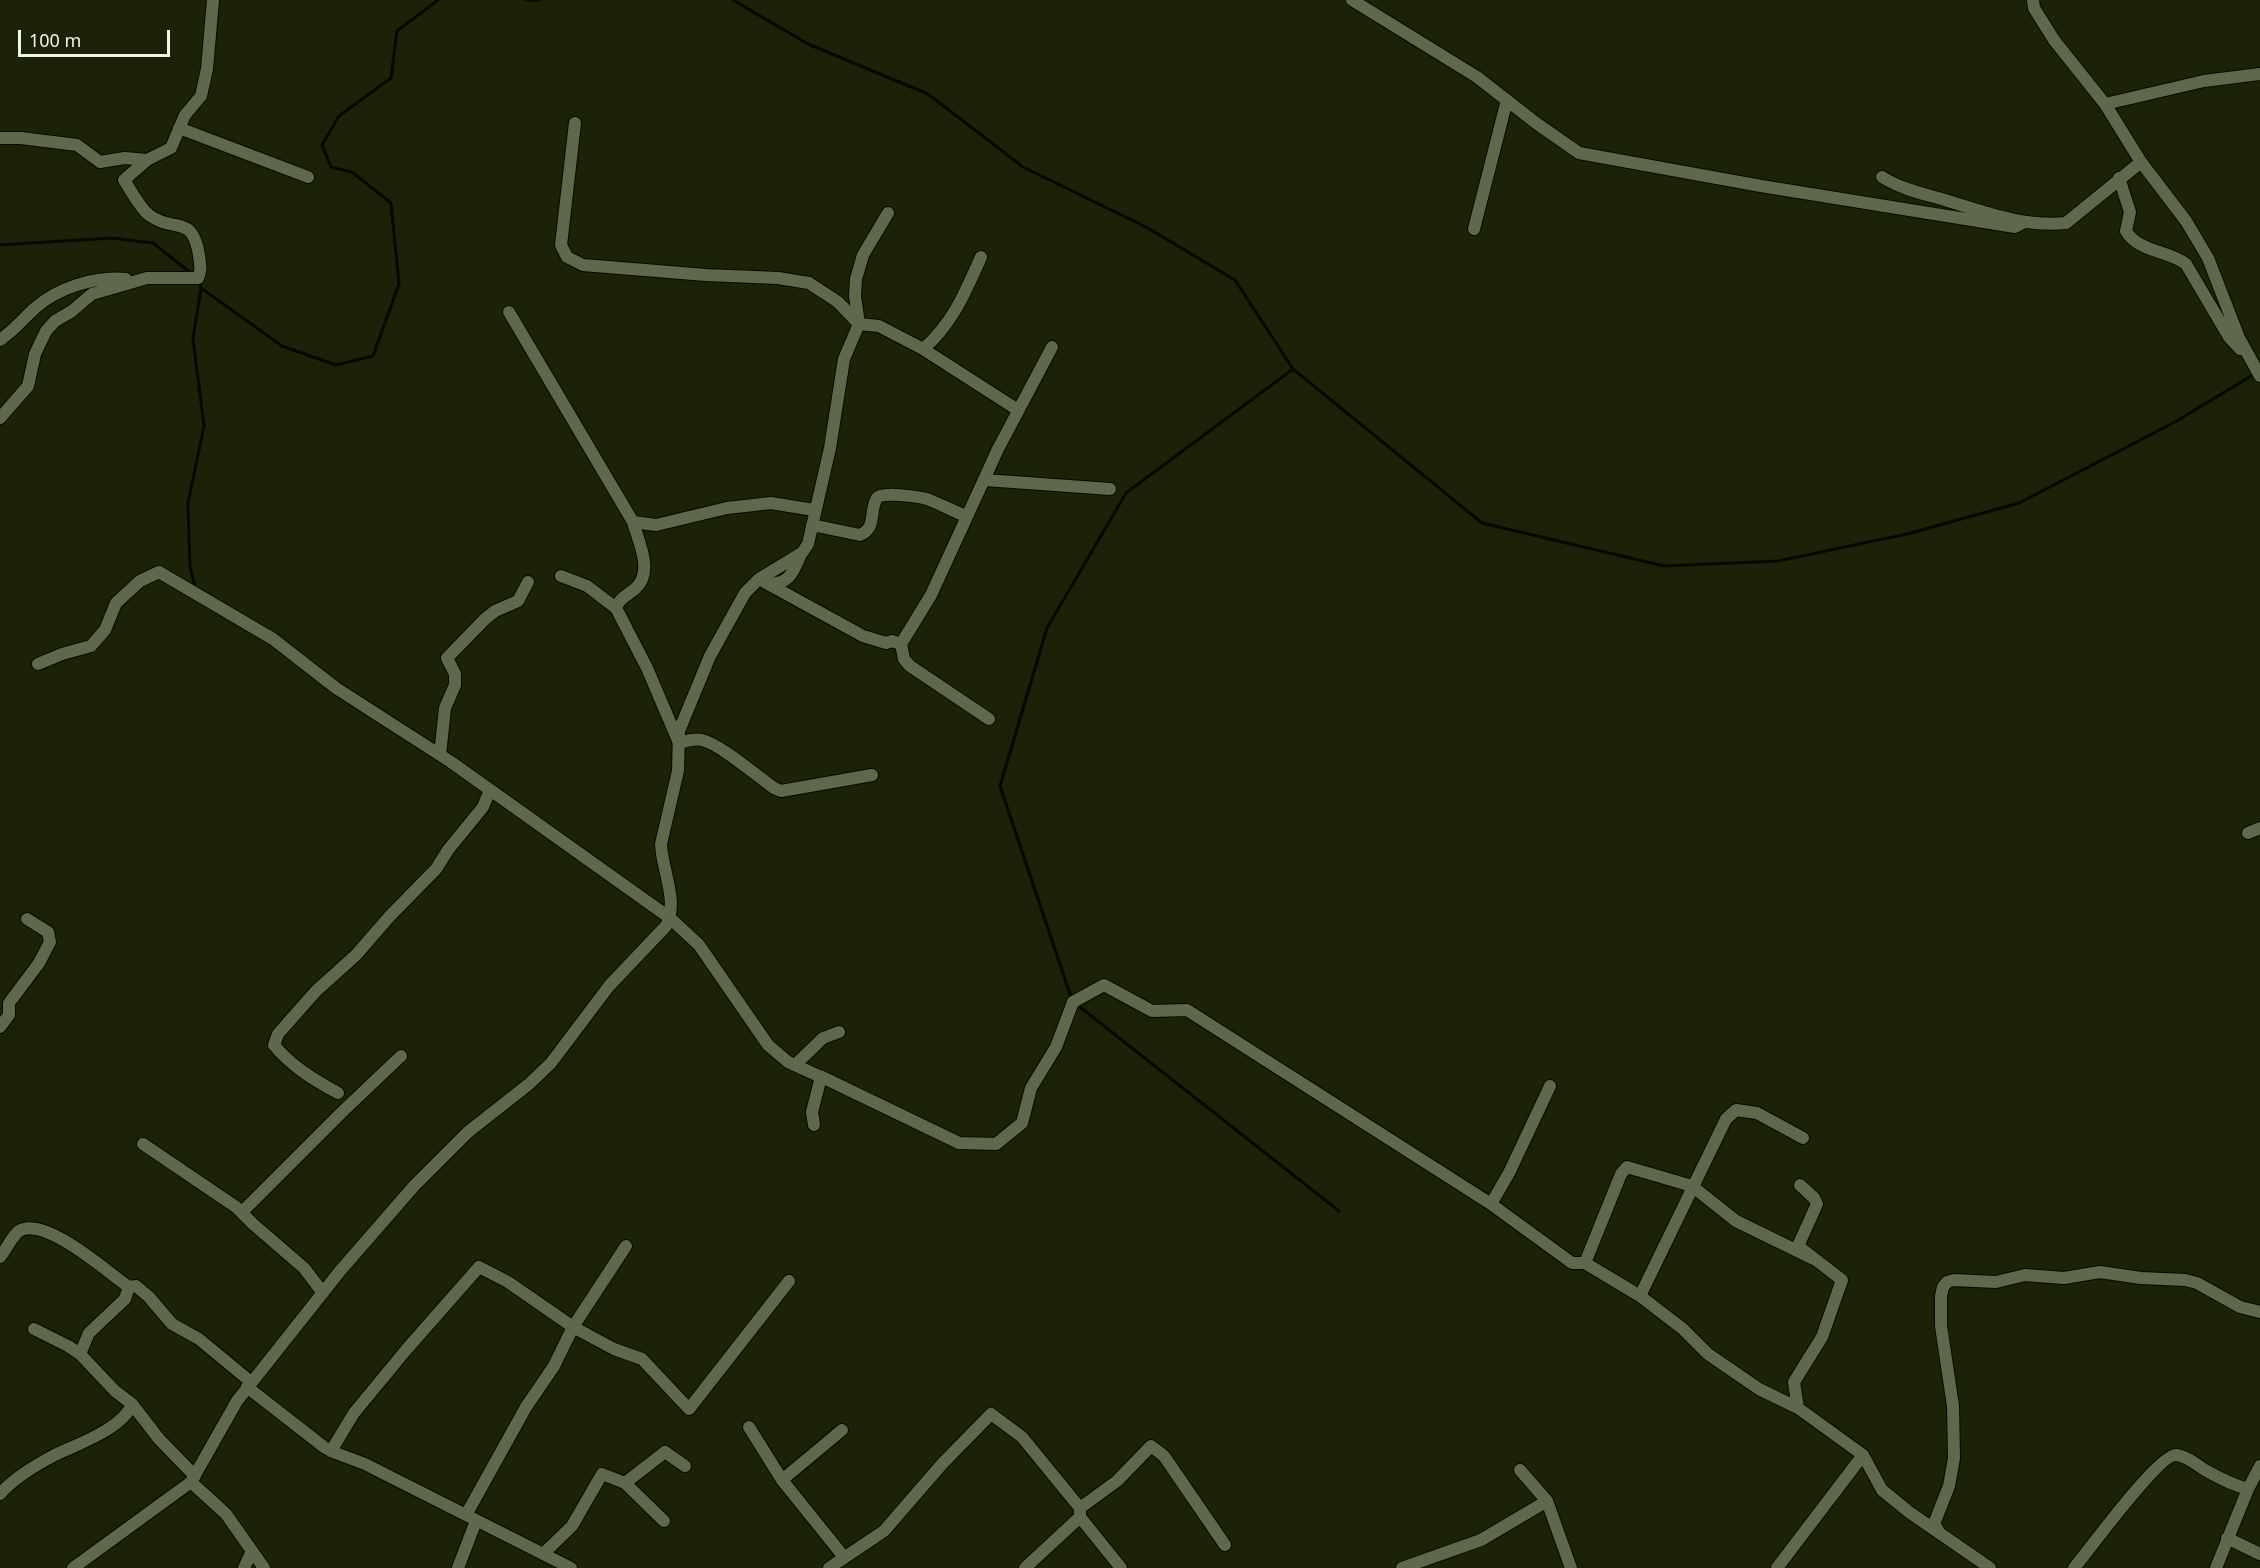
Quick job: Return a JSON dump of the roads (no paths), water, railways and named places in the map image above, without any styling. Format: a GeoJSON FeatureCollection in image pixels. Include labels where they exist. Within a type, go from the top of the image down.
{"type":"FeatureCollection","features":[{"type":"Feature","properties":{"kind":"street"},"geometry":{"type":"LineString","coordinates":[[0,418],[28,386],[35,354],[46,331],[55,321],[72,311],[92,294],[159,277],[198,278],[201,269],[192,232],[185,227],[168,225],[149,215],[124,180],[147,160],[171,148],[189,108],[201,96],[207,69],[213,0]]}},
{"type":"Feature","properties":{"kind":"street"},"geometry":{"type":"LineString","coordinates":[[1352,0],[1477,77],[1579,153],[1761,186],[2015,227],[2025,222]]}},
{"type":"Feature","properties":{"kind":"street"},"geometry":{"type":"LineString","coordinates":[[2032,0],[2034,8],[2054,40],[2104,104],[2140,162],[2182,215],[2208,258],[2255,367]]}},
{"type":"Feature","properties":{"kind":"street"},"geometry":{"type":"LineString","coordinates":[[2104,104],[2204,81],[2260,74]]}},
{"type":"Feature","properties":{"kind":"street"},"geometry":{"type":"LineString","coordinates":[[1474,229],[1507,100]]}},
{"type":"Feature","properties":{"kind":"street"},"geometry":{"type":"LineString","coordinates":[[575,123],[561,245],[567,257],[583,264],[706,275],[778,278],[809,283],[838,302],[859,324],[879,326],[923,349],[1018,410]]}},
{"type":"Feature","properties":{"kind":"street"},"geometry":{"type":"LineString","coordinates":[[179,128],[308,177]]}},
{"type":"Feature","properties":{"kind":"street"},"geometry":{"type":"LineString","coordinates":[[0,138],[21,138],[77,145],[100,162],[125,158],[147,160]]}},
{"type":"Feature","properties":{"kind":"street"},"geometry":{"type":"LineString","coordinates":[[1882,177],[1908,191],[2012,221],[2066,223],[2140,162]]}},
{"type":"Feature","properties":{"kind":"street"},"geometry":{"type":"LineString","coordinates":[[2119,178],[2130,212],[2127,231],[2130,237],[2137,243],[2177,257],[2186,264],[2229,337],[2255,367]]}},
{"type":"Feature","properties":{"kind":"street"},"geometry":{"type":"LineString","coordinates":[[80,1566],[193,1479],[230,1411],[323,1293],[422,1178],[486,1116],[529,1084],[551,1063],[609,986],[658,936],[670,918],[672,905],[661,855],[661,844],[676,783],[681,725],[710,656],[742,599],[802,553],[808,544],[830,448],[844,359],[859,324],[855,296],[856,279],[863,255],[888,213]]}},
{"type":"Feature","properties":{"kind":"street"},"geometry":{"type":"LineString","coordinates":[[923,349],[948,323],[981,257]]}},
{"type":"Feature","properties":{"kind":"street"},"geometry":{"type":"LineString","coordinates":[[0,340],[36,307],[59,290],[87,282],[123,278],[136,281]]}},
{"type":"Feature","properties":{"kind":"street"},"geometry":{"type":"LineString","coordinates":[[509,312],[633,522],[645,565],[642,579],[636,588],[619,600],[615,608]]}},
{"type":"Feature","properties":{"kind":"street"},"geometry":{"type":"LineString","coordinates":[[989,719],[910,666],[904,659],[901,644],[931,596],[998,449],[1052,347]]}},
{"type":"Feature","properties":{"kind":"street"},"geometry":{"type":"LineString","coordinates":[[985,480],[1110,489]]}},
{"type":"Feature","properties":{"kind":"street"},"geometry":{"type":"LineString","coordinates":[[812,525],[860,535],[868,530],[872,523],[877,498],[881,494],[892,493],[904,497],[926,499],[966,516]]}},
{"type":"Feature","properties":{"kind":"street"},"geometry":{"type":"LineString","coordinates":[[633,522],[656,525],[727,508],[771,503],[814,510]]}},
{"type":"Feature","properties":{"kind":"street"},"geometry":{"type":"LineString","coordinates":[[39,664],[62,654],[92,646],[105,630],[116,603],[140,580],[159,572],[273,639],[336,688],[440,755],[670,918],[699,945],[768,1045],[788,1062],[959,1143],[996,1144],[1022,1123],[1032,1088],[1056,1047],[1073,1002],[1104,985],[1152,1011],[1187,1010],[1491,1204],[1572,1263],[1585,1263],[1640,1296],[1683,1329],[1708,1354],[1759,1389],[1798,1408],[1863,1455],[1882,1490],[1909,1512],[1990,1568]]}},
{"type":"Feature","properties":{"kind":"street"},"geometry":{"type":"LineString","coordinates":[[561,576],[586,586],[615,608],[647,668],[678,743]]}},
{"type":"Feature","properties":{"kind":"street"},"geometry":{"type":"LineString","coordinates":[[440,755],[445,708],[455,685],[456,674],[447,658],[485,619],[495,611],[518,601],[528,582]]}},
{"type":"Feature","properties":{"kind":"street"},"geometry":{"type":"LineString","coordinates":[[763,582],[863,636],[875,641],[901,644]]}},
{"type":"Feature","properties":{"kind":"street"},"geometry":{"type":"LineString","coordinates":[[678,743],[693,739],[703,740],[781,791],[872,775]]}},
{"type":"Feature","properties":{"kind":"street"},"geometry":{"type":"LineString","coordinates":[[338,1093],[316,1082],[282,1054],[273,1045],[278,1034],[316,991],[356,955],[388,917],[436,869],[448,850],[483,807],[490,790]]}},
{"type":"Feature","properties":{"kind":"street"},"geometry":{"type":"LineString","coordinates":[[2247,833],[2260,828]]}},
{"type":"Feature","properties":{"kind":"street"},"geometry":{"type":"LineString","coordinates":[[0,1027],[9,1015],[9,1003],[39,963],[50,942],[48,932],[27,919]]}},
{"type":"Feature","properties":{"kind":"street"},"geometry":{"type":"LineString","coordinates":[[795,1065],[823,1038],[839,1032]]}},
{"type":"Feature","properties":{"kind":"street"},"geometry":{"type":"LineString","coordinates":[[242,1212],[401,1056]]}},
{"type":"Feature","properties":{"kind":"street"},"geometry":{"type":"LineString","coordinates":[[814,1125],[812,1112],[820,1076]]}},
{"type":"Feature","properties":{"kind":"street"},"geometry":{"type":"LineString","coordinates":[[1491,1204],[1509,1173],[1550,1086]]}},
{"type":"Feature","properties":{"kind":"street"},"geometry":{"type":"LineString","coordinates":[[1640,1296],[1726,1119],[1736,1110],[1757,1113],[1803,1138]]}},
{"type":"Feature","properties":{"kind":"street"},"geometry":{"type":"LineString","coordinates":[[143,1144],[242,1212],[304,1268],[323,1293]]}},
{"type":"Feature","properties":{"kind":"street"},"geometry":{"type":"LineString","coordinates":[[1585,1263],[1621,1174],[1627,1167],[1692,1186],[1736,1221],[1814,1259]]}},
{"type":"Feature","properties":{"kind":"street"},"geometry":{"type":"LineString","coordinates":[[1798,1408],[1794,1382],[1824,1331],[1842,1280],[1798,1246],[1816,1204],[1814,1198],[1800,1185]]}},
{"type":"Feature","properties":{"kind":"street"},"geometry":{"type":"LineString","coordinates":[[0,1257],[18,1231],[30,1227],[70,1243],[129,1287],[136,1286],[149,1297],[172,1324],[199,1340],[249,1385],[331,1451],[365,1464],[571,1568]]}},
{"type":"Feature","properties":{"kind":"street"},"geometry":{"type":"LineString","coordinates":[[458,1568],[471,1518],[526,1407],[554,1366],[573,1327],[626,1246]]}},
{"type":"Feature","properties":{"kind":"street"},"geometry":{"type":"LineString","coordinates":[[331,1451],[354,1413],[479,1267],[508,1282],[573,1327],[614,1349],[642,1359],[689,1409],[789,1281]]}},
{"type":"Feature","properties":{"kind":"street"},"geometry":{"type":"LineString","coordinates":[[1938,1530],[1934,1524],[1949,1486],[1954,1458],[1953,1406],[1941,1326],[1942,1287],[1947,1282],[1954,1280],[1996,1282],[2025,1275],[2064,1278],[2100,1272],[2141,1278],[2185,1280],[2197,1283],[2240,1307],[2260,1312]]}},
{"type":"Feature","properties":{"kind":"street"},"geometry":{"type":"LineString","coordinates":[[80,1354],[89,1333],[125,1299],[129,1287]]}},
{"type":"Feature","properties":{"kind":"street"},"geometry":{"type":"LineString","coordinates":[[34,1329],[80,1354],[114,1391],[132,1404],[193,1479],[226,1514],[264,1568]]}},
{"type":"Feature","properties":{"kind":"street"},"geometry":{"type":"LineString","coordinates":[[0,1494],[27,1472],[51,1457],[95,1436],[129,1413],[132,1404]]}},
{"type":"Feature","properties":{"kind":"street"},"geometry":{"type":"LineString","coordinates":[[829,1568],[884,1531],[942,1464],[991,1414],[1022,1437],[1120,1568]]}},
{"type":"Feature","properties":{"kind":"street"},"geometry":{"type":"LineString","coordinates":[[749,1426],[782,1480],[844,1557]]}},
{"type":"Feature","properties":{"kind":"street"},"geometry":{"type":"LineString","coordinates":[[782,1480],[842,1430]]}},
{"type":"Feature","properties":{"kind":"street"},"geometry":{"type":"LineString","coordinates":[[1025,1568],[1080,1512],[1117,1481],[1151,1446],[1164,1456],[1225,1545]]}},
{"type":"Feature","properties":{"kind":"street"},"geometry":{"type":"LineString","coordinates":[[625,1483],[665,1452],[685,1466]]}},
{"type":"Feature","properties":{"kind":"street"},"geometry":{"type":"LineString","coordinates":[[1776,1568],[1863,1455]]}},
{"type":"Feature","properties":{"kind":"street"},"geometry":{"type":"LineString","coordinates":[[2074,1568],[2148,1476],[2167,1458],[2176,1455],[2190,1460],[2232,1484],[2248,1489]]}},
{"type":"Feature","properties":{"kind":"street"},"geometry":{"type":"LineString","coordinates":[[2216,1568],[2248,1489],[2260,1466]]}},
{"type":"Feature","properties":{"kind":"street"},"geometry":{"type":"LineString","coordinates":[[1520,1470],[1547,1501],[1571,1568]]}},
{"type":"Feature","properties":{"kind":"street"},"geometry":{"type":"LineString","coordinates":[[544,1553],[572,1526],[602,1474],[625,1483],[664,1521]]}},
{"type":"Feature","properties":{"kind":"street"},"geometry":{"type":"LineString","coordinates":[[1402,1568],[1481,1540],[1547,1501]]}},
{"type":"Feature","properties":{"kind":"street"},"geometry":{"type":"LineString","coordinates":[[2227,1538],[2260,1554]]}},
{"type":"Feature","properties":{"kind":"street"},"geometry":{"type":"LineString","coordinates":[[244,1568],[252,1551]]}},
{"type":"Feature","properties":{"kind":"waterway"},"geometry":{"type":"LineString","coordinates":[[199,281],[201,288],[282,346],[336,365],[373,356],[399,284],[391,203],[352,172],[331,167],[322,145],[339,116],[391,78],[397,31],[438,0]]}},
{"type":"Feature","properties":{"kind":"waterway"},"geometry":{"type":"LineString","coordinates":[[526,0],[540,0]]}},
{"type":"Feature","properties":{"kind":"waterway"},"geometry":{"type":"LineString","coordinates":[[733,0],[808,44],[928,94],[1023,167],[1146,227],[1235,280],[1293,369],[1482,523],[1664,566],[1778,561],[1907,534],[2019,503],[2175,422],[2256,373]]}},
{"type":"Feature","properties":{"kind":"waterway"},"geometry":{"type":"LineString","coordinates":[[0,245],[111,238],[153,243],[192,274]]}},
{"type":"Feature","properties":{"kind":"waterway"},"geometry":{"type":"LineString","coordinates":[[195,588],[190,566],[188,503],[204,426],[193,339],[201,288]]}},
{"type":"Feature","properties":{"kind":"waterway"},"geometry":{"type":"LineString","coordinates":[[1072,1000],[1000,786],[1047,628],[1126,493],[1293,369]]}},
{"type":"Feature","properties":{"kind":"waterway"},"geometry":{"type":"LineString","coordinates":[[1076,1004],[1339,1211]]}}]}
